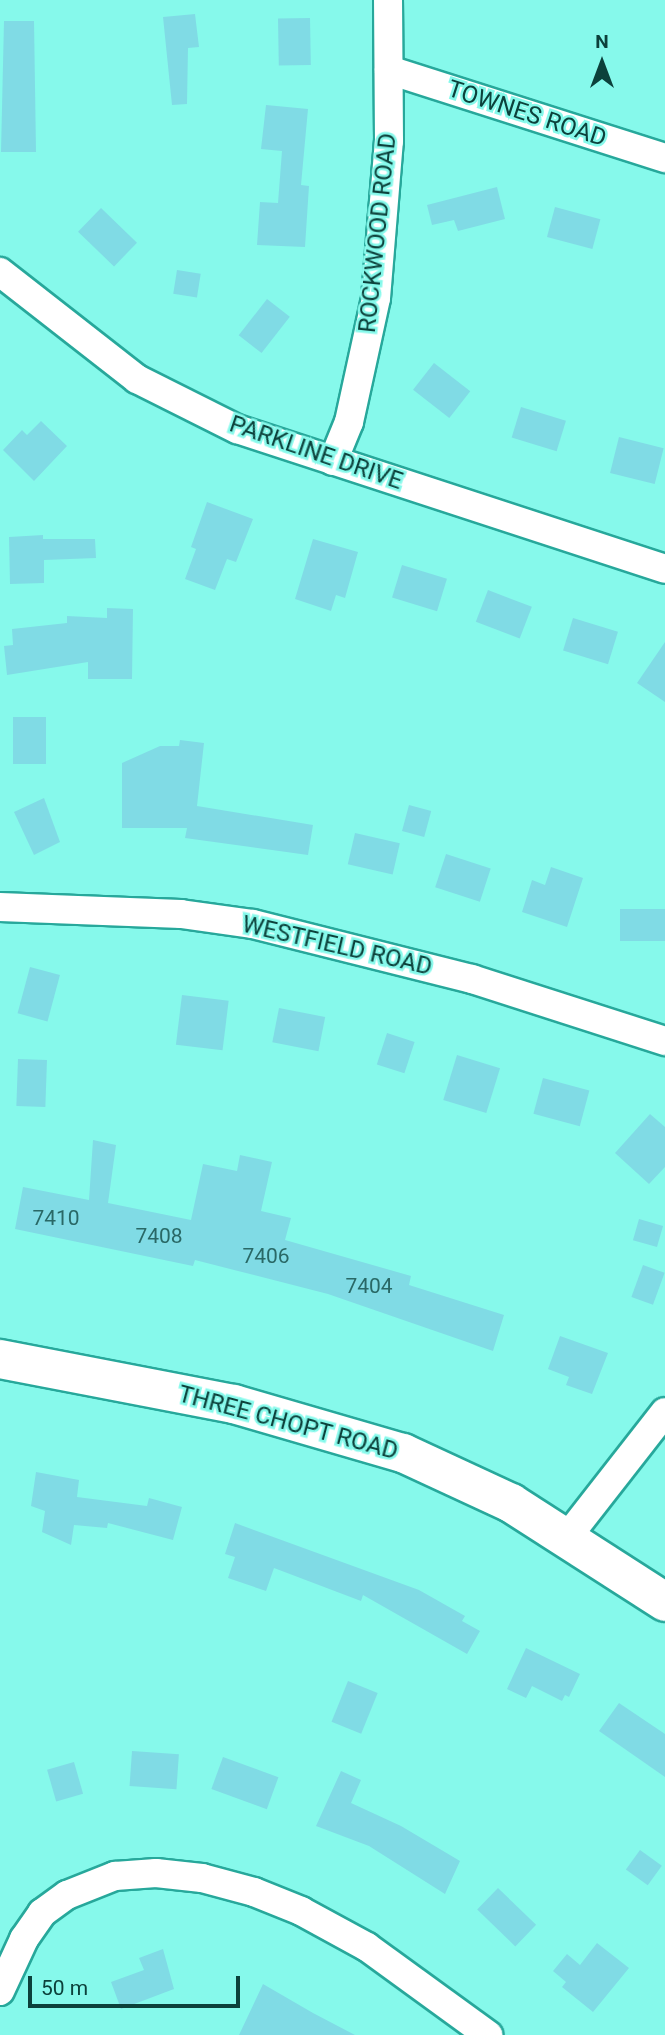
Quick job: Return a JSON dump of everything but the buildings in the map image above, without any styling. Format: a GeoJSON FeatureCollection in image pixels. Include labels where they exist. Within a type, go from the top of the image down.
{"type":"FeatureCollection","features":[{"type":"Feature","properties":{"kind":"main road","name":"THREE CHOPT ROAD"},"geometry":{"type":"LineString","coordinates":[[0,1359],[233,1404],[334,1431],[477,1485],[568,1536],[665,1602]]}},
{"type":"Feature","properties":{"kind":"street","name":"ROCKWOOD ROAD"},"geometry":{"type":"LineString","coordinates":[[333,461],[349,422],[376,298],[389,141],[388,0]]}},
{"type":"Feature","properties":{"kind":"street","name":"TOWNES ROAD"},"geometry":{"type":"LineString","coordinates":[[388,70],[665,158]]}},
{"type":"Feature","properties":{"kind":"street","name":"PARKLINE DRIVE"},"geometry":{"type":"LineString","coordinates":[[0,272],[137,379],[237,429],[665,569]]}},
{"type":"Feature","properties":{"kind":"street","name":"WESTFIELD ROAD"},"geometry":{"type":"LineString","coordinates":[[0,907],[181,914],[253,924],[472,979],[665,1041]]}},
{"type":"Feature","properties":{"kind":"street"},"geometry":{"type":"LineString","coordinates":[[568,1536],[665,1412]]}},
{"type":"Feature","properties":{"kind":"street"},"geometry":{"type":"LineString","coordinates":[[0,1991],[24,1939],[42,1913],[67,1895],[116,1876],[156,1873],[254,1892],[301,1912],[367,1947],[488,2035]]}}]}
